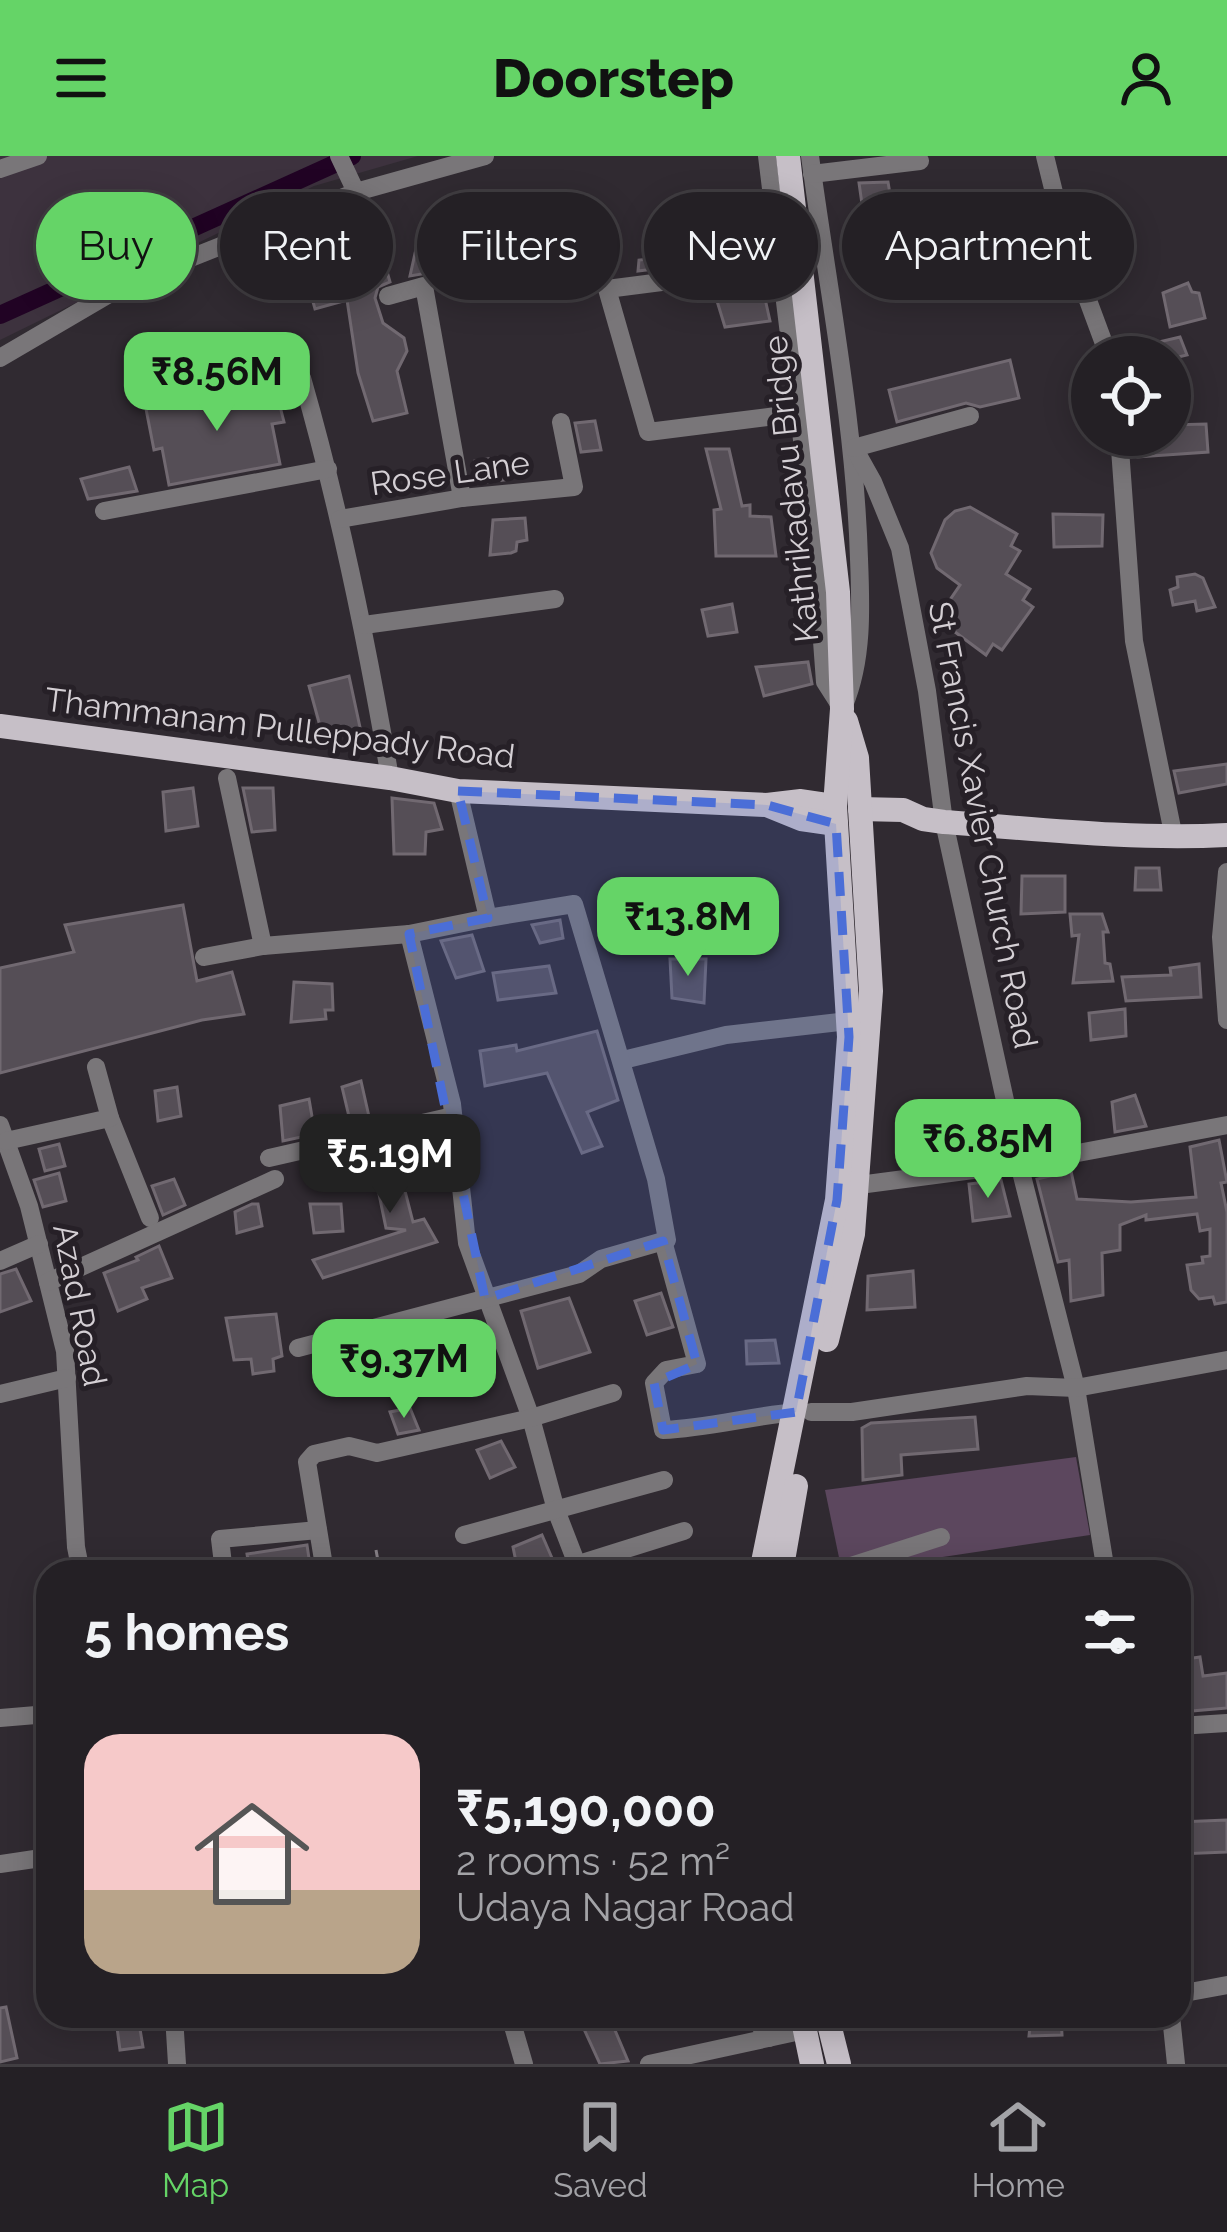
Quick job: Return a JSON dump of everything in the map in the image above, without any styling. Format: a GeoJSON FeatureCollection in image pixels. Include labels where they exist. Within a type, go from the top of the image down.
{"type":"FeatureCollection","features":[{"type":"Feature","properties":{"kind":"main road","name":"Kathrikadavu Bridge"},"geometry":{"type":"LineString","coordinates":[[788,156],[838,592],[848,816]]}},
{"type":"Feature","properties":{"kind":"main road","name":"Thammanam Pulleppady Road"},"geometry":{"type":"LineString","coordinates":[[0,726],[458,791],[767,805],[801,819],[934,820],[1174,838],[1227,835]]}},
{"type":"Feature","properties":{"kind":"main road"},"geometry":{"type":"LineString","coordinates":[[783,1560],[837,1200],[848,1021],[848,816]]}},
{"type":"Feature","properties":{"kind":"main road"},"geometry":{"type":"LineString","coordinates":[[764,1560],[853,1234],[859,1185],[871,991],[848,816]]}},
{"type":"Feature","properties":{"kind":"main road"},"geometry":{"type":"LineString","coordinates":[[805,2028],[812,2064]]}},
{"type":"Feature","properties":{"kind":"main road"},"geometry":{"type":"LineString","coordinates":[[830,2028],[838,2064]]}},
{"type":"Feature","properties":{"kind":"street"},"geometry":{"type":"LineString","coordinates":[[0,169],[38,156]]}},
{"type":"Feature","properties":{"kind":"street"},"geometry":{"type":"LineString","coordinates":[[339,156],[353,185]]}},
{"type":"Feature","properties":{"kind":"street"},"geometry":{"type":"LineString","coordinates":[[0,358],[128,283],[353,185],[485,156]]}},
{"type":"Feature","properties":{"kind":"street"},"geometry":{"type":"LineString","coordinates":[[767,156],[771,192]]}},
{"type":"Feature","properties":{"kind":"street"},"geometry":{"type":"LineString","coordinates":[[1045,156],[1066,242],[1101,336]]}},
{"type":"Feature","properties":{"kind":"street"},"geometry":{"type":"LineString","coordinates":[[842,709],[854,682],[861,604],[854,448],[811,165],[920,161]]}},
{"type":"Feature","properties":{"kind":"street"},"geometry":{"type":"LineString","coordinates":[[644,285],[607,290],[648,432],[799,407],[844,394]]}},
{"type":"Feature","properties":{"kind":"street"},"geometry":{"type":"LineString","coordinates":[[393,295],[424,286],[462,499]]}},
{"type":"Feature","properties":{"kind":"street"},"geometry":{"type":"LineString","coordinates":[[784,300],[799,407],[825,682],[842,709]]}},
{"type":"Feature","properties":{"kind":"street"},"geometry":{"type":"LineString","coordinates":[[302,378],[364,625],[390,778]]}},
{"type":"Feature","properties":{"kind":"street"},"geometry":{"type":"LineString","coordinates":[[854,448],[970,416]]}},
{"type":"Feature","properties":{"kind":"street","name":"Rose Lane"},"geometry":{"type":"LineString","coordinates":[[340,519],[574,487],[561,422]]}},
{"type":"Feature","properties":{"kind":"street","name":"St Francis Xavier Church Road"},"geometry":{"type":"LineString","coordinates":[[854,448],[874,482],[900,548],[927,691],[934,820],[1076,1388],[1104,1560]]}},
{"type":"Feature","properties":{"kind":"street"},"geometry":{"type":"LineString","coordinates":[[1121,456],[1134,640],[1174,838]]}},
{"type":"Feature","properties":{"kind":"street"},"geometry":{"type":"LineString","coordinates":[[104,511],[328,469]]}},
{"type":"Feature","properties":{"kind":"street"},"geometry":{"type":"LineString","coordinates":[[364,625],[556,599]]}},
{"type":"Feature","properties":{"kind":"street"},"geometry":{"type":"LineString","coordinates":[[227,778],[263,946]]}},
{"type":"Feature","properties":{"kind":"street"},"geometry":{"type":"LineString","coordinates":[[458,791],[488,918]]}},
{"type":"Feature","properties":{"kind":"street"},"geometry":{"type":"LineString","coordinates":[[1227,872],[1221,937],[1227,1020]]}},
{"type":"Feature","properties":{"kind":"street"},"geometry":{"type":"LineString","coordinates":[[203,957],[263,946],[409,934],[574,904],[656,1179],[668,1240],[601,1259],[579,1274],[298,1348]]}},
{"type":"Feature","properties":{"kind":"street"},"geometry":{"type":"LineString","coordinates":[[409,934],[453,1116],[467,1243],[531,1418],[556,1510],[576,1560]]}},
{"type":"Feature","properties":{"kind":"street"},"geometry":{"type":"LineString","coordinates":[[623,1060],[726,1035],[848,1021]]}},
{"type":"Feature","properties":{"kind":"street"},"geometry":{"type":"LineString","coordinates":[[96,1067],[110,1118],[150,1218]]}},
{"type":"Feature","properties":{"kind":"street"},"geometry":{"type":"LineString","coordinates":[[269,1158],[453,1116]]}},
{"type":"Feature","properties":{"kind":"street"},"geometry":{"type":"LineString","coordinates":[[3,1133],[110,1118]]}},
{"type":"Feature","properties":{"kind":"street"},"geometry":{"type":"LineString","coordinates":[[859,1185],[1019,1164],[1227,1124]]}},
{"type":"Feature","properties":{"kind":"street","name":"Azad Road"},"geometry":{"type":"LineString","coordinates":[[3,1133],[21,1182],[65,1352],[79,1560]]}},
{"type":"Feature","properties":{"kind":"street"},"geometry":{"type":"LineString","coordinates":[[48,1282],[275,1179]]}},
{"type":"Feature","properties":{"kind":"street"},"geometry":{"type":"LineString","coordinates":[[0,1190],[21,1182]]}},
{"type":"Feature","properties":{"kind":"street"},"geometry":{"type":"LineString","coordinates":[[663,1241],[697,1364],[666,1370],[654,1384],[663,1430],[697,1429],[744,1417],[852,1412],[1027,1386],[1076,1388],[1227,1360]]}},
{"type":"Feature","properties":{"kind":"street"},"geometry":{"type":"LineString","coordinates":[[0,1261],[38,1244]]}},
{"type":"Feature","properties":{"kind":"street"},"geometry":{"type":"LineString","coordinates":[[0,1394],[67,1378]]}},
{"type":"Feature","properties":{"kind":"street"},"geometry":{"type":"LineString","coordinates":[[323,1560],[308,1462],[314,1454],[349,1446],[377,1453],[613,1394]]}},
{"type":"Feature","properties":{"kind":"street"},"geometry":{"type":"LineString","coordinates":[[464,1535],[664,1480]]}},
{"type":"Feature","properties":{"kind":"street"},"geometry":{"type":"LineString","coordinates":[[223,1560],[220,1539],[318,1529]]}},
{"type":"Feature","properties":{"kind":"street"},"geometry":{"type":"LineString","coordinates":[[602,1560],[684,1531]]}},
{"type":"Feature","properties":{"kind":"street"},"geometry":{"type":"LineString","coordinates":[[870,1560],[941,1538]]}},
{"type":"Feature","properties":{"kind":"street"},"geometry":{"type":"LineString","coordinates":[[0,1718],[36,1715]]}},
{"type":"Feature","properties":{"kind":"street"},"geometry":{"type":"LineString","coordinates":[[1191,1725],[1227,1723]]}},
{"type":"Feature","properties":{"kind":"street"},"geometry":{"type":"LineString","coordinates":[[0,1864],[36,1859]]}},
{"type":"Feature","properties":{"kind":"street"},"geometry":{"type":"LineString","coordinates":[[1191,1992],[1227,1985]]}},
{"type":"Feature","properties":{"kind":"street"},"geometry":{"type":"LineString","coordinates":[[175,2028],[177,2064]]}},
{"type":"Feature","properties":{"kind":"street"},"geometry":{"type":"LineString","coordinates":[[514,2028],[524,2064]]}},
{"type":"Feature","properties":{"kind":"street"},"geometry":{"type":"LineString","coordinates":[[762,2028],[770,2038]]}},
{"type":"Feature","properties":{"kind":"street"},"geometry":{"type":"LineString","coordinates":[[649,2064],[770,2038],[793,2028]]}},
{"type":"Feature","properties":{"kind":"street"},"geometry":{"type":"LineString","coordinates":[[1172,2028],[1176,2064]]}},
{"type":"Feature","properties":{"kind":"path"},"geometry":{"type":"LineString","coordinates":[[376,1550],[378,1560]]}},
{"type":"Feature","properties":{"kind":"highlighted area"},"geometry":{"type":"Polygon","coordinates":[[[458,791],[767,805],[836,824],[849,1037],[837,1200],[796,1412],[663,1430],[654,1383],[697,1364],[663,1241],[485,1299],[409,934],[488,918],[458,791]]]}},
{"type":"Feature","properties":{"kind":"shaded area"},"geometry":{"type":"Polygon","coordinates":[[[0,156],[418,156],[302,192],[220,192],[220,232],[196,244],[196,192],[36,192],[36,300],[82,300],[0,340],[0,156]]]}},
{"type":"Feature","properties":{"kind":"shaded area"},"geometry":{"type":"Polygon","coordinates":[[[1076,1457],[1090,1535],[922,1560],[840,1560],[825,1490],[1076,1457]]]}},
{"type":"Feature","properties":{"kind":"building"},"geometry":{"type":"Polygon","coordinates":[[[888,182],[890,192],[860,192],[859,183],[888,182]]]}},
{"type":"Feature","properties":{"kind":"building"},"geometry":{"type":"Polygon","coordinates":[[[416,249],[417,275],[410,276],[416,249]]]}},
{"type":"Feature","properties":{"kind":"building"},"geometry":{"type":"Polygon","coordinates":[[[1188,283],[1192,292],[1199,293],[1205,318],[1170,327],[1163,293],[1188,283]]]}},
{"type":"Feature","properties":{"kind":"building"},"geometry":{"type":"Polygon","coordinates":[[[312,300],[347,300],[315,309],[312,300]]]}},
{"type":"Feature","properties":{"kind":"building"},"geometry":{"type":"Polygon","coordinates":[[[347,300],[376,300],[383,323],[404,338],[407,351],[397,371],[407,413],[373,421],[358,373],[347,300]]]}},
{"type":"Feature","properties":{"kind":"building"},"geometry":{"type":"Polygon","coordinates":[[[765,300],[770,321],[725,327],[717,301],[765,300]]]}},
{"type":"Feature","properties":{"kind":"building"},"geometry":{"type":"Polygon","coordinates":[[[1010,360],[1019,398],[980,407],[966,403],[897,422],[889,390],[1010,360]]]}},
{"type":"Feature","properties":{"kind":"building"},"geometry":{"type":"Polygon","coordinates":[[[274,383],[284,422],[272,424],[280,464],[169,485],[162,448],[154,450],[146,409],[274,383]]]}},
{"type":"Feature","properties":{"kind":"building"},"geometry":{"type":"Polygon","coordinates":[[[595,421],[601,450],[581,452],[575,423],[595,421]]]}},
{"type":"Feature","properties":{"kind":"building"},"geometry":{"type":"Polygon","coordinates":[[[1191,424],[1206,424],[1208,452],[1191,453],[1191,424]]]}},
{"type":"Feature","properties":{"kind":"building"},"geometry":{"type":"Polygon","coordinates":[[[706,449],[729,449],[742,506],[750,505],[750,516],[771,517],[776,556],[716,556],[714,510],[721,509],[706,449]]]}},
{"type":"Feature","properties":{"kind":"building"},"geometry":{"type":"Polygon","coordinates":[[[500,457],[504,480],[479,483],[475,461],[500,457]]]}},
{"type":"Feature","properties":{"kind":"building"},"geometry":{"type":"Polygon","coordinates":[[[129,467],[137,491],[88,499],[81,479],[129,467]]]}},
{"type":"Feature","properties":{"kind":"building"},"geometry":{"type":"Polygon","coordinates":[[[970,507],[1017,534],[1011,546],[1020,551],[1006,574],[1030,589],[1023,600],[1033,607],[1002,650],[993,644],[986,655],[947,626],[949,615],[943,610],[960,585],[937,568],[931,553],[945,520],[970,507]]]}},
{"type":"Feature","properties":{"kind":"building"},"geometry":{"type":"Polygon","coordinates":[[[1053,514],[1103,515],[1102,546],[1054,547],[1053,514]]]}},
{"type":"Feature","properties":{"kind":"building"},"geometry":{"type":"Polygon","coordinates":[[[525,518],[527,540],[517,542],[516,551],[490,555],[493,520],[525,518]]]}},
{"type":"Feature","properties":{"kind":"building"},"geometry":{"type":"Polygon","coordinates":[[[1195,574],[1203,578],[1215,607],[1197,611],[1195,601],[1173,605],[1170,590],[1178,587],[1177,577],[1195,574]]]}},
{"type":"Feature","properties":{"kind":"building"},"geometry":{"type":"Polygon","coordinates":[[[732,604],[737,632],[708,636],[702,610],[732,604]]]}},
{"type":"Feature","properties":{"kind":"building"},"geometry":{"type":"Polygon","coordinates":[[[808,662],[812,684],[764,696],[756,667],[808,662]]]}},
{"type":"Feature","properties":{"kind":"building"},"geometry":{"type":"Polygon","coordinates":[[[349,676],[361,732],[323,737],[309,686],[349,676]]]}},
{"type":"Feature","properties":{"kind":"building"},"geometry":{"type":"Polygon","coordinates":[[[1227,764],[1227,784],[1179,793],[1174,771],[1227,764]]]}},
{"type":"Feature","properties":{"kind":"building"},"geometry":{"type":"Polygon","coordinates":[[[193,788],[198,826],[166,831],[163,792],[193,788]]]}},
{"type":"Feature","properties":{"kind":"building"},"geometry":{"type":"Polygon","coordinates":[[[243,788],[273,788],[275,830],[252,832],[243,788]]]}},
{"type":"Feature","properties":{"kind":"building"},"geometry":{"type":"Polygon","coordinates":[[[392,798],[434,803],[442,829],[426,832],[425,854],[394,854],[392,798]]]}},
{"type":"Feature","properties":{"kind":"building"},"geometry":{"type":"Polygon","coordinates":[[[1136,868],[1159,868],[1161,890],[1135,890],[1136,868]]]}},
{"type":"Feature","properties":{"kind":"building"},"geometry":{"type":"Polygon","coordinates":[[[1022,876],[1065,876],[1065,912],[1021,914],[1022,876]]]}},
{"type":"Feature","properties":{"kind":"building"},"geometry":{"type":"Polygon","coordinates":[[[183,905],[197,981],[232,972],[244,1014],[202,1020],[0,1073],[0,968],[74,952],[65,925],[183,905]]]}},
{"type":"Feature","properties":{"kind":"building"},"geometry":{"type":"Polygon","coordinates":[[[1070,914],[1102,914],[1108,932],[1103,932],[1105,963],[1110,964],[1113,981],[1073,983],[1079,935],[1072,936],[1070,914]]]}},
{"type":"Feature","properties":{"kind":"building"},"geometry":{"type":"Polygon","coordinates":[[[560,920],[563,938],[540,943],[532,925],[560,920]]]}},
{"type":"Feature","properties":{"kind":"building"},"geometry":{"type":"Polygon","coordinates":[[[472,935],[484,971],[456,978],[441,941],[472,935]]]}},
{"type":"Feature","properties":{"kind":"building"},"geometry":{"type":"Polygon","coordinates":[[[670,959],[706,959],[704,1003],[672,998],[670,959]]]}},
{"type":"Feature","properties":{"kind":"building"},"geometry":{"type":"Polygon","coordinates":[[[1199,964],[1201,997],[1126,1001],[1122,977],[1171,975],[1170,968],[1199,964]]]}},
{"type":"Feature","properties":{"kind":"building"},"geometry":{"type":"Polygon","coordinates":[[[549,966],[556,993],[498,1000],[493,973],[549,966]]]}},
{"type":"Feature","properties":{"kind":"building"},"geometry":{"type":"Polygon","coordinates":[[[294,982],[332,984],[333,1010],[325,1010],[326,1019],[291,1022],[294,982]]]}},
{"type":"Feature","properties":{"kind":"building"},"geometry":{"type":"Polygon","coordinates":[[[1125,1009],[1126,1036],[1091,1040],[1089,1013],[1125,1009]]]}},
{"type":"Feature","properties":{"kind":"building"},"geometry":{"type":"Polygon","coordinates":[[[597,1031],[618,1100],[587,1112],[602,1146],[582,1153],[547,1073],[485,1086],[480,1051],[516,1045],[517,1051],[597,1031]]]}},
{"type":"Feature","properties":{"kind":"building"},"geometry":{"type":"Polygon","coordinates":[[[361,1081],[370,1121],[351,1125],[342,1087],[361,1081]]]}},
{"type":"Feature","properties":{"kind":"building"},"geometry":{"type":"Polygon","coordinates":[[[177,1087],[181,1116],[158,1121],[155,1091],[177,1087]]]}},
{"type":"Feature","properties":{"kind":"building"},"geometry":{"type":"Polygon","coordinates":[[[1135,1095],[1146,1126],[1115,1132],[1112,1102],[1135,1095]]]}},
{"type":"Feature","properties":{"kind":"building"},"geometry":{"type":"Polygon","coordinates":[[[309,1099],[315,1134],[283,1141],[280,1106],[309,1099]]]}},
{"type":"Feature","properties":{"kind":"building"},"geometry":{"type":"Polygon","coordinates":[[[950,1135],[953,1159],[907,1165],[900,1138],[950,1135]]]}},
{"type":"Feature","properties":{"kind":"building"},"geometry":{"type":"Polygon","coordinates":[[[1219,1140],[1227,1182],[1221,1183],[1227,1212],[1227,1302],[1199,1299],[1191,1290],[1187,1265],[1203,1263],[1202,1257],[1210,1256],[1210,1229],[1200,1231],[1197,1214],[1146,1220],[1146,1215],[1120,1225],[1120,1250],[1102,1253],[1103,1295],[1071,1301],[1069,1260],[1058,1262],[1037,1179],[1071,1171],[1077,1199],[1131,1202],[1196,1197],[1190,1147],[1219,1140]]]}},
{"type":"Feature","properties":{"kind":"building"},"geometry":{"type":"Polygon","coordinates":[[[59,1144],[65,1166],[45,1171],[39,1149],[59,1144]]]}},
{"type":"Feature","properties":{"kind":"building"},"geometry":{"type":"Polygon","coordinates":[[[430,1148],[435,1183],[404,1187],[413,1222],[424,1219],[437,1242],[323,1278],[313,1260],[406,1230],[386,1228],[373,1165],[407,1163],[406,1151],[430,1148]]]}},
{"type":"Feature","properties":{"kind":"building"},"geometry":{"type":"Polygon","coordinates":[[[59,1173],[66,1201],[43,1207],[34,1180],[59,1173]]]}},
{"type":"Feature","properties":{"kind":"building"},"geometry":{"type":"Polygon","coordinates":[[[174,1179],[185,1205],[163,1215],[152,1186],[174,1179]]]}},
{"type":"Feature","properties":{"kind":"building"},"geometry":{"type":"Polygon","coordinates":[[[1001,1180],[1010,1216],[973,1221],[969,1184],[1001,1180]]]}},
{"type":"Feature","properties":{"kind":"building"},"geometry":{"type":"Polygon","coordinates":[[[258,1204],[262,1226],[237,1233],[235,1212],[258,1204]]]}},
{"type":"Feature","properties":{"kind":"building"},"geometry":{"type":"Polygon","coordinates":[[[310,1204],[341,1204],[343,1231],[314,1233],[310,1204]]]}},
{"type":"Feature","properties":{"kind":"building"},"geometry":{"type":"Polygon","coordinates":[[[159,1246],[172,1278],[142,1288],[147,1299],[118,1311],[104,1273],[159,1246]]]}},
{"type":"Feature","properties":{"kind":"building"},"geometry":{"type":"Polygon","coordinates":[[[16,1269],[31,1301],[0,1312],[0,1274],[16,1269]]]}},
{"type":"Feature","properties":{"kind":"building"},"geometry":{"type":"Polygon","coordinates":[[[913,1271],[915,1307],[867,1310],[868,1276],[913,1271]]]}},
{"type":"Feature","properties":{"kind":"building"},"geometry":{"type":"Polygon","coordinates":[[[661,1293],[673,1327],[647,1335],[635,1301],[661,1293]]]}},
{"type":"Feature","properties":{"kind":"building"},"geometry":{"type":"Polygon","coordinates":[[[569,1298],[590,1352],[538,1368],[521,1311],[569,1298]]]}},
{"type":"Feature","properties":{"kind":"building"},"geometry":{"type":"Polygon","coordinates":[[[276,1314],[282,1356],[273,1359],[274,1371],[253,1374],[251,1359],[234,1360],[226,1318],[276,1314]]]}},
{"type":"Feature","properties":{"kind":"building"},"geometry":{"type":"Polygon","coordinates":[[[775,1340],[779,1363],[747,1364],[746,1341],[775,1340]]]}},
{"type":"Feature","properties":{"kind":"building"},"geometry":{"type":"Polygon","coordinates":[[[410,1408],[419,1430],[398,1434],[390,1412],[410,1408]]]}},
{"type":"Feature","properties":{"kind":"building"},"geometry":{"type":"Polygon","coordinates":[[[975,1417],[978,1449],[901,1455],[902,1475],[863,1480],[862,1428],[871,1423],[975,1417]]]}},
{"type":"Feature","properties":{"kind":"building"},"geometry":{"type":"Polygon","coordinates":[[[501,1441],[515,1467],[490,1478],[477,1450],[501,1441]]]}},
{"type":"Feature","properties":{"kind":"building"},"geometry":{"type":"Polygon","coordinates":[[[542,1535],[552,1558],[516,1560],[513,1547],[542,1535]]]}},
{"type":"Feature","properties":{"kind":"building"},"geometry":{"type":"Polygon","coordinates":[[[307,1545],[309,1560],[248,1560],[247,1554],[307,1545]]]}},
{"type":"Feature","properties":{"kind":"building"},"geometry":{"type":"Polygon","coordinates":[[[1200,1657],[1203,1676],[1227,1673],[1227,1708],[1191,1711],[1191,1658],[1200,1657]]]}},
{"type":"Feature","properties":{"kind":"building"},"geometry":{"type":"Polygon","coordinates":[[[1227,1820],[1227,1852],[1191,1854],[1191,1822],[1227,1820]]]}},
{"type":"Feature","properties":{"kind":"building"},"geometry":{"type":"Polygon","coordinates":[[[6,2007],[17,2058],[0,2062],[0,2008],[6,2007]]]}},
{"type":"Feature","properties":{"kind":"building"},"geometry":{"type":"Polygon","coordinates":[[[117,2028],[140,2028],[143,2047],[120,2050],[117,2028]]]}},
{"type":"Feature","properties":{"kind":"building"},"geometry":{"type":"Polygon","coordinates":[[[584,2028],[614,2028],[628,2061],[600,2064],[584,2028]]]}},
{"type":"Feature","properties":{"kind":"building"},"geometry":{"type":"Polygon","coordinates":[[[1030,2028],[1062,2028],[1062,2035],[1029,2036],[1030,2028]]]}},
{"type":"Feature","properties":{"kind":"waterway"},"geometry":{"type":"LineString","coordinates":[[0,315],[352,156]]}}]}
